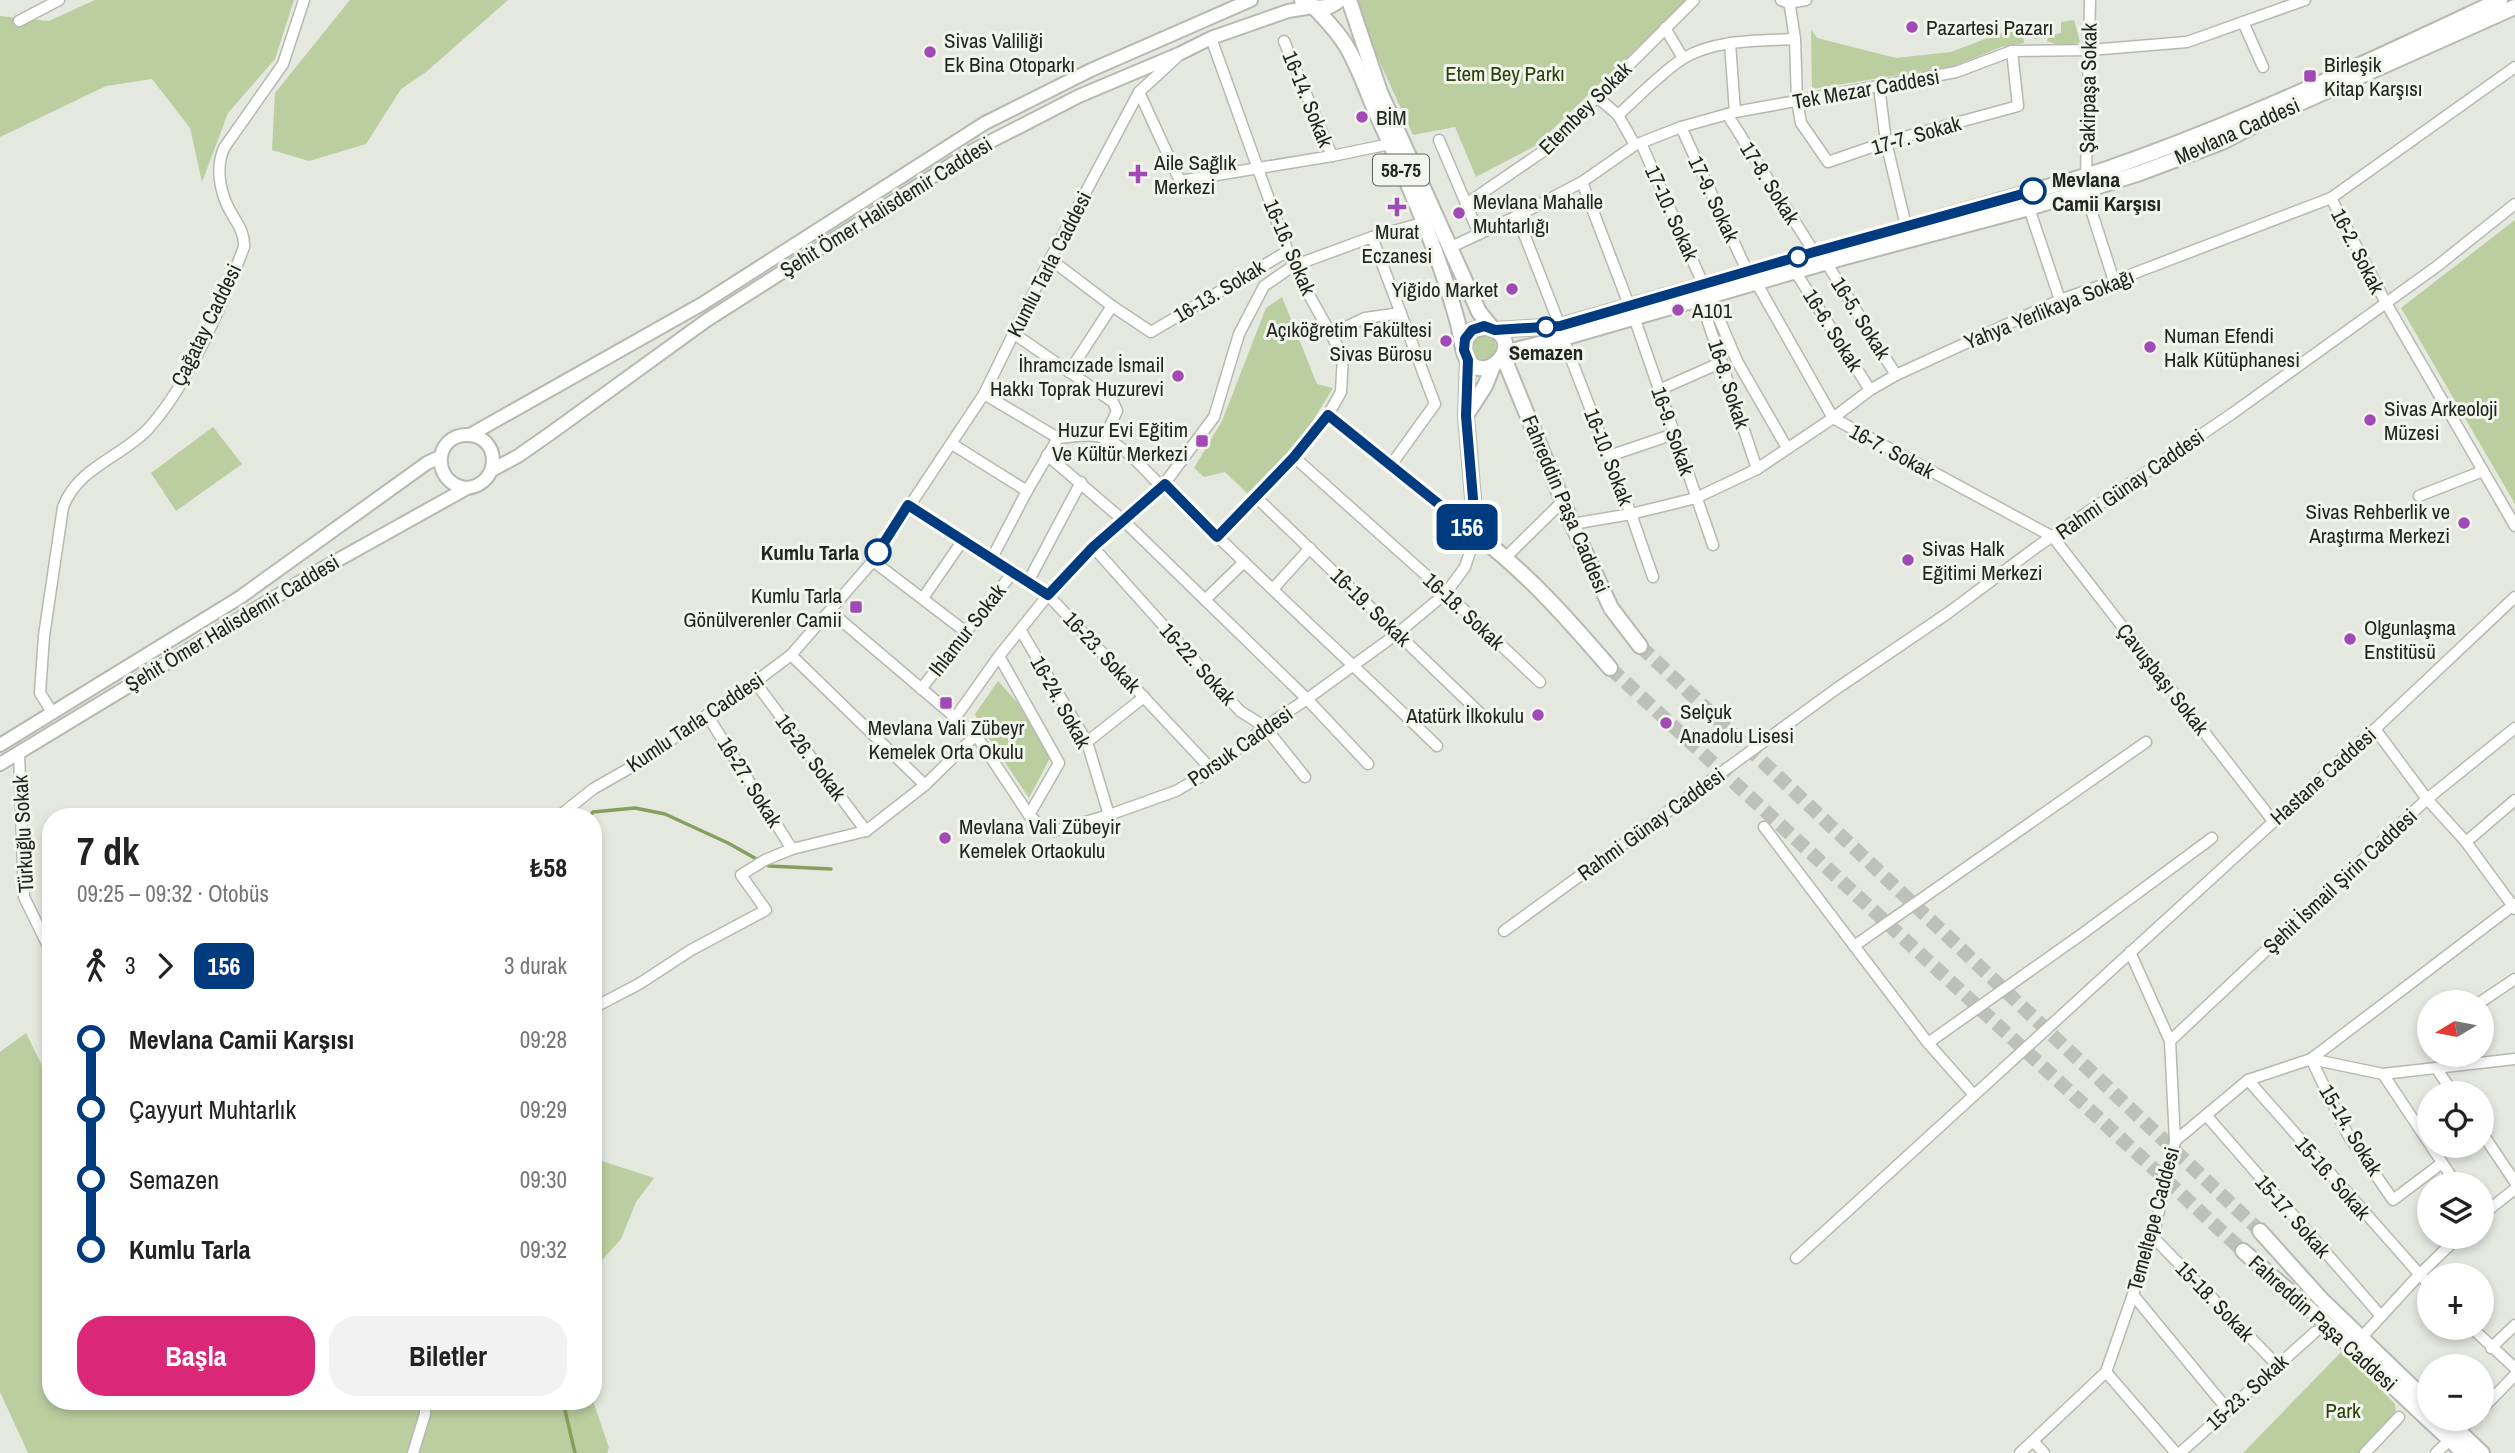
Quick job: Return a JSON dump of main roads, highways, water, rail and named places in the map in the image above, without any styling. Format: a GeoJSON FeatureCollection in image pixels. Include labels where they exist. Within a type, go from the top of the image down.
{"type":"FeatureCollection","features":[{"type":"Feature","properties":{"kind":"main road","name":"Şehit Ömer Halisdemir Caddesi"},"geometry":{"type":"LineString","coordinates":[[470,435],[702,304],[985,123],[1091,70],[1251,0]]}},
{"type":"Feature","properties":{"kind":"main road"},"geometry":{"type":"LineString","coordinates":[[1310,5],[1331,6],[1339,0]]}},
{"type":"Feature","properties":{"kind":"main road","name":"58-75"},"geometry":{"type":"LineString","coordinates":[[1349,0],[1381,92],[1449,248],[1479,312],[1493,329]]}},
{"type":"Feature","properties":{"kind":"main road","name":"Mevlana Caddesi"},"geometry":{"type":"LineString","coordinates":[[1751,277],[1795,271],[2029,208],[2277,101],[2500,0]]}},
{"type":"Feature","properties":{"kind":"main road","name":"Şehit Ömer Halisdemir Caddesi"},"geometry":{"type":"LineString","coordinates":[[492,470],[551,433],[707,320],[974,150],[1079,96],[1211,38],[1288,10],[1310,5]]}},
{"type":"Feature","properties":{"kind":"main road","name":"58-75"},"geometry":{"type":"LineString","coordinates":[[1310,5],[1345,44],[1390,144],[1449,289],[1464,343]]}},
{"type":"Feature","properties":{"kind":"main road","name":"Mevlana Caddesi"},"geometry":{"type":"LineString","coordinates":[[1500,358],[1561,332],[1704,292],[1814,252],[1906,226],[2086,184],[2222,142],[2282,111],[2515,6]]}},
{"type":"Feature","properties":{"kind":"main road"},"geometry":{"type":"LineString","coordinates":[[1466,416],[1500,358],[1504,341],[1493,329],[1484,326],[1472,330],[1464,343],[1468,360],[1479,367],[1500,358]]}},
{"type":"Feature","properties":{"kind":"main road","name":"Mevlana Caddesi"},"geometry":{"type":"LineString","coordinates":[[1493,329],[1561,332]]}},
{"type":"Feature","properties":{"kind":"main road","name":"Fahreddin Paşa Caddesi"},"geometry":{"type":"LineString","coordinates":[[1500,358],[1611,608],[1640,646]]}},
{"type":"Feature","properties":{"kind":"main road","name":"Porsuk Caddesi"},"geometry":{"type":"LineString","coordinates":[[1468,360],[1466,416],[1476,534],[1506,557],[1559,608],[1610,668]]}},
{"type":"Feature","properties":{"kind":"main road"},"geometry":{"type":"LineString","coordinates":[[470,435],[489,447],[493,459],[492,470],[481,484],[467,488],[448,481],[441,468],[440,457],[451,440],[470,435]]}},
{"type":"Feature","properties":{"kind":"main road","name":"Şehit Ömer Halisdemir Caddesi"},"geometry":{"type":"LineString","coordinates":[[0,745],[239,598],[328,531],[427,463],[440,457]]}},
{"type":"Feature","properties":{"kind":"main road","name":"Şehit Ömer Halisdemir Caddesi"},"geometry":{"type":"LineString","coordinates":[[0,764],[320,569],[467,488]]}},
{"type":"Feature","properties":{"kind":"main road","name":"Fahreddin Paşa Caddesi"},"geometry":{"type":"LineString","coordinates":[[2260,1231],[2321,1299],[2417,1392]]}},
{"type":"Feature","properties":{"kind":"main road","name":"Fahreddin Paşa Caddesi"},"geometry":{"type":"LineString","coordinates":[[2244,1251],[2454,1436],[2482,1453]]}},
{"type":"Feature","properties":{"kind":"main road","name":"Fahreddin Paşa Caddesi"},"geometry":{"type":"LineString","coordinates":[[2452,1431],[2464,1453]]}},
{"type":"Feature","properties":{"kind":"waterway"},"geometry":{"type":"LineString","coordinates":[[602,811],[635,808],[665,814],[728,843],[769,866],[831,869]]}},
{"type":"Feature","properties":{"kind":"waterway"},"geometry":{"type":"LineString","coordinates":[[565,1410],[575,1453]]}},
{"type":"Feature","properties":{"kind":"tunnel"},"geometry":{"type":"LineString","coordinates":[[1640,646],[2260,1231]]}},
{"type":"Feature","properties":{"kind":"tunnel"},"geometry":{"type":"LineString","coordinates":[[1610,668],[2243,1251]]}},
{"type":"Feature","properties":{"kind":"place","name":"Pazartesi Pazarı"},"geometry":{"type":"Point","coordinates":[1912,27]}},
{"type":"Feature","properties":{"kind":"place","name":"Sivas Valiliği Ek Bina Otoparkı"},"geometry":{"type":"Point","coordinates":[930,52]}},
{"type":"Feature","properties":{"kind":"place","name":"Birleşik Kitap Karşısı"},"geometry":{"type":"Point","coordinates":[2310,76]}},
{"type":"Feature","properties":{"kind":"place","name":"BİM"},"geometry":{"type":"Point","coordinates":[1362,117]}},
{"type":"Feature","properties":{"kind":"place","name":"Aile Sağlık Merkezi"},"geometry":{"type":"Point","coordinates":[1138,174]}},
{"type":"Feature","properties":{"kind":"place","name":"Mevlana Camii Karşısı"},"geometry":{"type":"Point","coordinates":[2033,191]}},
{"type":"Feature","properties":{"kind":"place","name":"Murat Eczanesi"},"geometry":{"type":"Point","coordinates":[1397,207]}},
{"type":"Feature","properties":{"kind":"place","name":"Mevlana Mahalle Muhtarlığı"},"geometry":{"type":"Point","coordinates":[1459,213]}},
{"type":"Feature","properties":{"kind":"place","name":"Yiğido Market"},"geometry":{"type":"Point","coordinates":[1512,289]}},
{"type":"Feature","properties":{"kind":"place","name":"A101"},"geometry":{"type":"Point","coordinates":[1678,310]}},
{"type":"Feature","properties":{"kind":"place","name":"Semazen"},"geometry":{"type":"Point","coordinates":[1546,327]}},
{"type":"Feature","properties":{"kind":"place","name":"Açıköğretim Fakültesi Sivas Bürosu"},"geometry":{"type":"Point","coordinates":[1446,341]}},
{"type":"Feature","properties":{"kind":"place","name":"Numan Efendi Halk Kütüphanesi"},"geometry":{"type":"Point","coordinates":[2150,347]}},
{"type":"Feature","properties":{"kind":"place","name":"İhramcızade İsmail Hakkı Toprak Huzurevi"},"geometry":{"type":"Point","coordinates":[1178,376]}},
{"type":"Feature","properties":{"kind":"place","name":"Sivas Arkeoloji Müzesi"},"geometry":{"type":"Point","coordinates":[2370,420]}},
{"type":"Feature","properties":{"kind":"place","name":"Huzur Evi Eğitim Ve Kültür Merkezi"},"geometry":{"type":"Point","coordinates":[1202,441]}},
{"type":"Feature","properties":{"kind":"place","name":"Sivas Rehberlik ve Araştırma Merkezi"},"geometry":{"type":"Point","coordinates":[2464,523]}},
{"type":"Feature","properties":{"kind":"place","name":"Kumlu Tarla"},"geometry":{"type":"Point","coordinates":[878,552]}},
{"type":"Feature","properties":{"kind":"place","name":"Sivas Halk Eğitimi Merkezi"},"geometry":{"type":"Point","coordinates":[1908,560]}},
{"type":"Feature","properties":{"kind":"place","name":"Kumlu Tarla Gönülverenler Camii"},"geometry":{"type":"Point","coordinates":[856,607]}},
{"type":"Feature","properties":{"kind":"place","name":"Olgunlaşma Enstitüsü"},"geometry":{"type":"Point","coordinates":[2350,639]}},
{"type":"Feature","properties":{"kind":"place","name":"Mevlana Vali Zübeyr Kemelek Orta Okulu"},"geometry":{"type":"Point","coordinates":[946,703]}},
{"type":"Feature","properties":{"kind":"place","name":"Atatürk İlkokulu"},"geometry":{"type":"Point","coordinates":[1538,715]}},
{"type":"Feature","properties":{"kind":"place","name":"Selçuk Anadolu Lisesi"},"geometry":{"type":"Point","coordinates":[1666,723]}},
{"type":"Feature","properties":{"kind":"place","name":"Mevlana Vali Zübeyir Kemelek Ortaokulu"},"geometry":{"type":"Point","coordinates":[945,838]}},
{"type":"Feature","properties":{"kind":"park label","name":"Etem Bey Parkı"},"geometry":{"type":"Point","coordinates":[1505,73]}},
{"type":"Feature","properties":{"kind":"park label","name":"Park"},"geometry":{"type":"Point","coordinates":[2343,1410]}}]}
